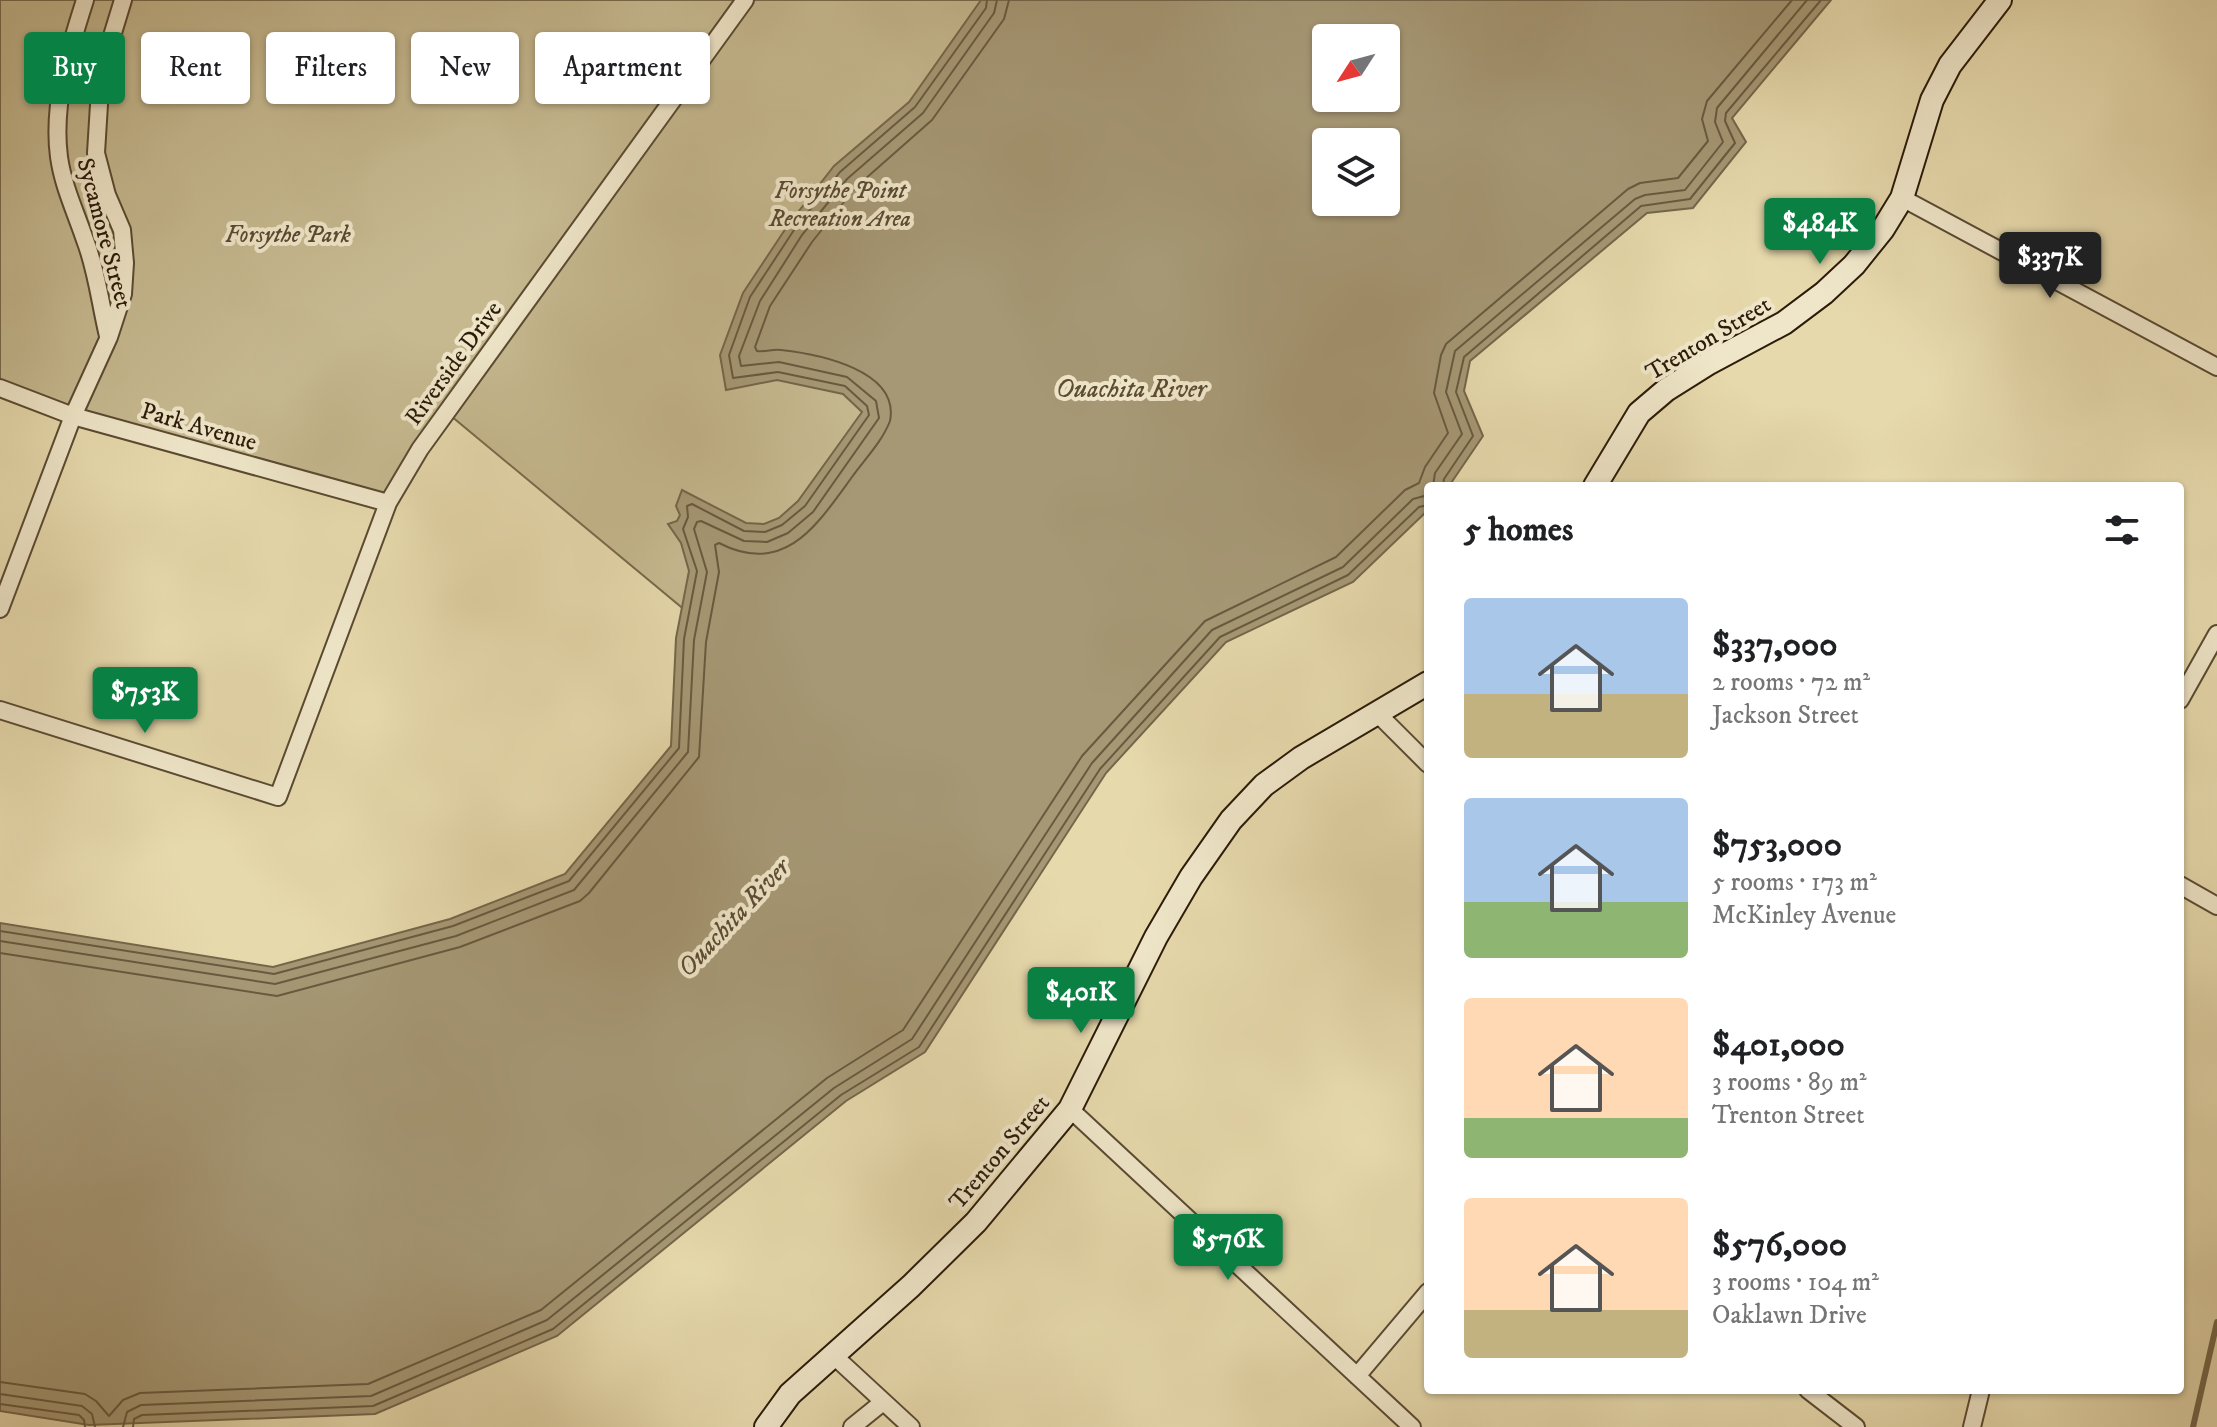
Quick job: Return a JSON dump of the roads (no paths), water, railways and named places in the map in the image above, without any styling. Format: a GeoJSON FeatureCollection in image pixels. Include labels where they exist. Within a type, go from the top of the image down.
{"type":"FeatureCollection","features":[{"type":"Feature","properties":{"kind":"street","name":"Sycamore Street"},"geometry":{"type":"LineString","coordinates":[[74,32],[85,0]]}},
{"type":"Feature","properties":{"kind":"street","name":"Sycamore Street"},"geometry":{"type":"LineString","coordinates":[[113,32],[123,0]]}},
{"type":"Feature","properties":{"kind":"street","name":"Riverside Drive"},"geometry":{"type":"LineString","coordinates":[[0,710],[278,797],[388,503],[420,449],[745,0]]}},
{"type":"Feature","properties":{"kind":"street","name":"Trenton Street"},"geometry":{"type":"LineString","coordinates":[[1597,482],[1639,413],[1666,390],[1784,323],[1824,293],[1854,265],[1883,229],[1902,198],[1938,88],[1957,55],[2000,0]]}},
{"type":"Feature","properties":{"kind":"street","name":"Sycamore Street"},"geometry":{"type":"LineString","coordinates":[[61,104],[59,157],[72,207],[100,286],[109,337]]}},
{"type":"Feature","properties":{"kind":"street","name":"Sycamore Street"},"geometry":{"type":"LineString","coordinates":[[0,609],[73,416],[109,337],[123,294],[125,263],[122,230],[107,195],[96,153],[98,104]]}},
{"type":"Feature","properties":{"kind":"street"},"geometry":{"type":"LineString","coordinates":[[1902,198],[2217,367]]}},
{"type":"Feature","properties":{"kind":"street","name":"Park Avenue"},"geometry":{"type":"LineString","coordinates":[[0,388],[73,416],[388,503]]}},
{"type":"Feature","properties":{"kind":"street"},"geometry":{"type":"LineString","coordinates":[[2184,693],[2217,634]]}},
{"type":"Feature","properties":{"kind":"street","name":"Trenton Street"},"geometry":{"type":"LineString","coordinates":[[766,1427],[790,1394],[911,1286],[976,1222],[1070,1109],[1156,937],[1191,877],[1231,820],[1264,785],[1301,758],[1424,685]]}},
{"type":"Feature","properties":{"kind":"street"},"geometry":{"type":"LineString","coordinates":[[1378,714],[1424,760]]}},
{"type":"Feature","properties":{"kind":"street"},"geometry":{"type":"LineString","coordinates":[[2184,887],[2217,906]]}},
{"type":"Feature","properties":{"kind":"street"},"geometry":{"type":"LineString","coordinates":[[1070,1109],[1412,1427]]}},
{"type":"Feature","properties":{"kind":"street"},"geometry":{"type":"LineString","coordinates":[[1357,1376],[1424,1297]]}},
{"type":"Feature","properties":{"kind":"street"},"geometry":{"type":"LineString","coordinates":[[833,1355],[911,1427]]}},
{"type":"Feature","properties":{"kind":"street"},"geometry":{"type":"LineString","coordinates":[[1813,1394],[1856,1427]]}},
{"type":"Feature","properties":{"kind":"street"},"geometry":{"type":"LineString","coordinates":[[1972,1427],[1980,1394]]}},
{"type":"Feature","properties":{"kind":"street"},"geometry":{"type":"LineString","coordinates":[[852,1427],[883,1402]]}},
{"type":"Feature","properties":{"kind":"water","name":"Ouachita River"},"geometry":{"type":"Polygon","coordinates":[[[981,0],[1831,0],[1732,118],[1746,142],[1693,208],[1647,213],[1470,361],[1464,391],[1483,436],[1452,482],[1424,482],[1424,514],[1353,582],[1226,642],[1106,773],[925,1052],[846,1101],[557,1336],[375,1414],[89,1425],[0,1411],[0,923],[273,967],[450,919],[565,874],[671,746],[676,638],[689,571],[681,543],[668,524],[677,521],[680,515],[676,506],[682,490],[746,523],[764,524],[779,518],[798,501],[862,412],[843,394],[777,380],[726,390],[720,355],[743,293],[788,225],[834,166],[909,102],[981,0]]]}},
{"type":"Feature","properties":{"kind":"waterway"},"geometry":{"type":"LineString","coordinates":[[2193,1427],[2217,1322]]}},
{"type":"Feature","properties":{"kind":"park label","name":"Forsythe Point Recreation Area"},"geometry":{"type":"Point","coordinates":[840,204]}},
{"type":"Feature","properties":{"kind":"park label","name":"Forsythe Park"},"geometry":{"type":"Point","coordinates":[288,234]}}]}
